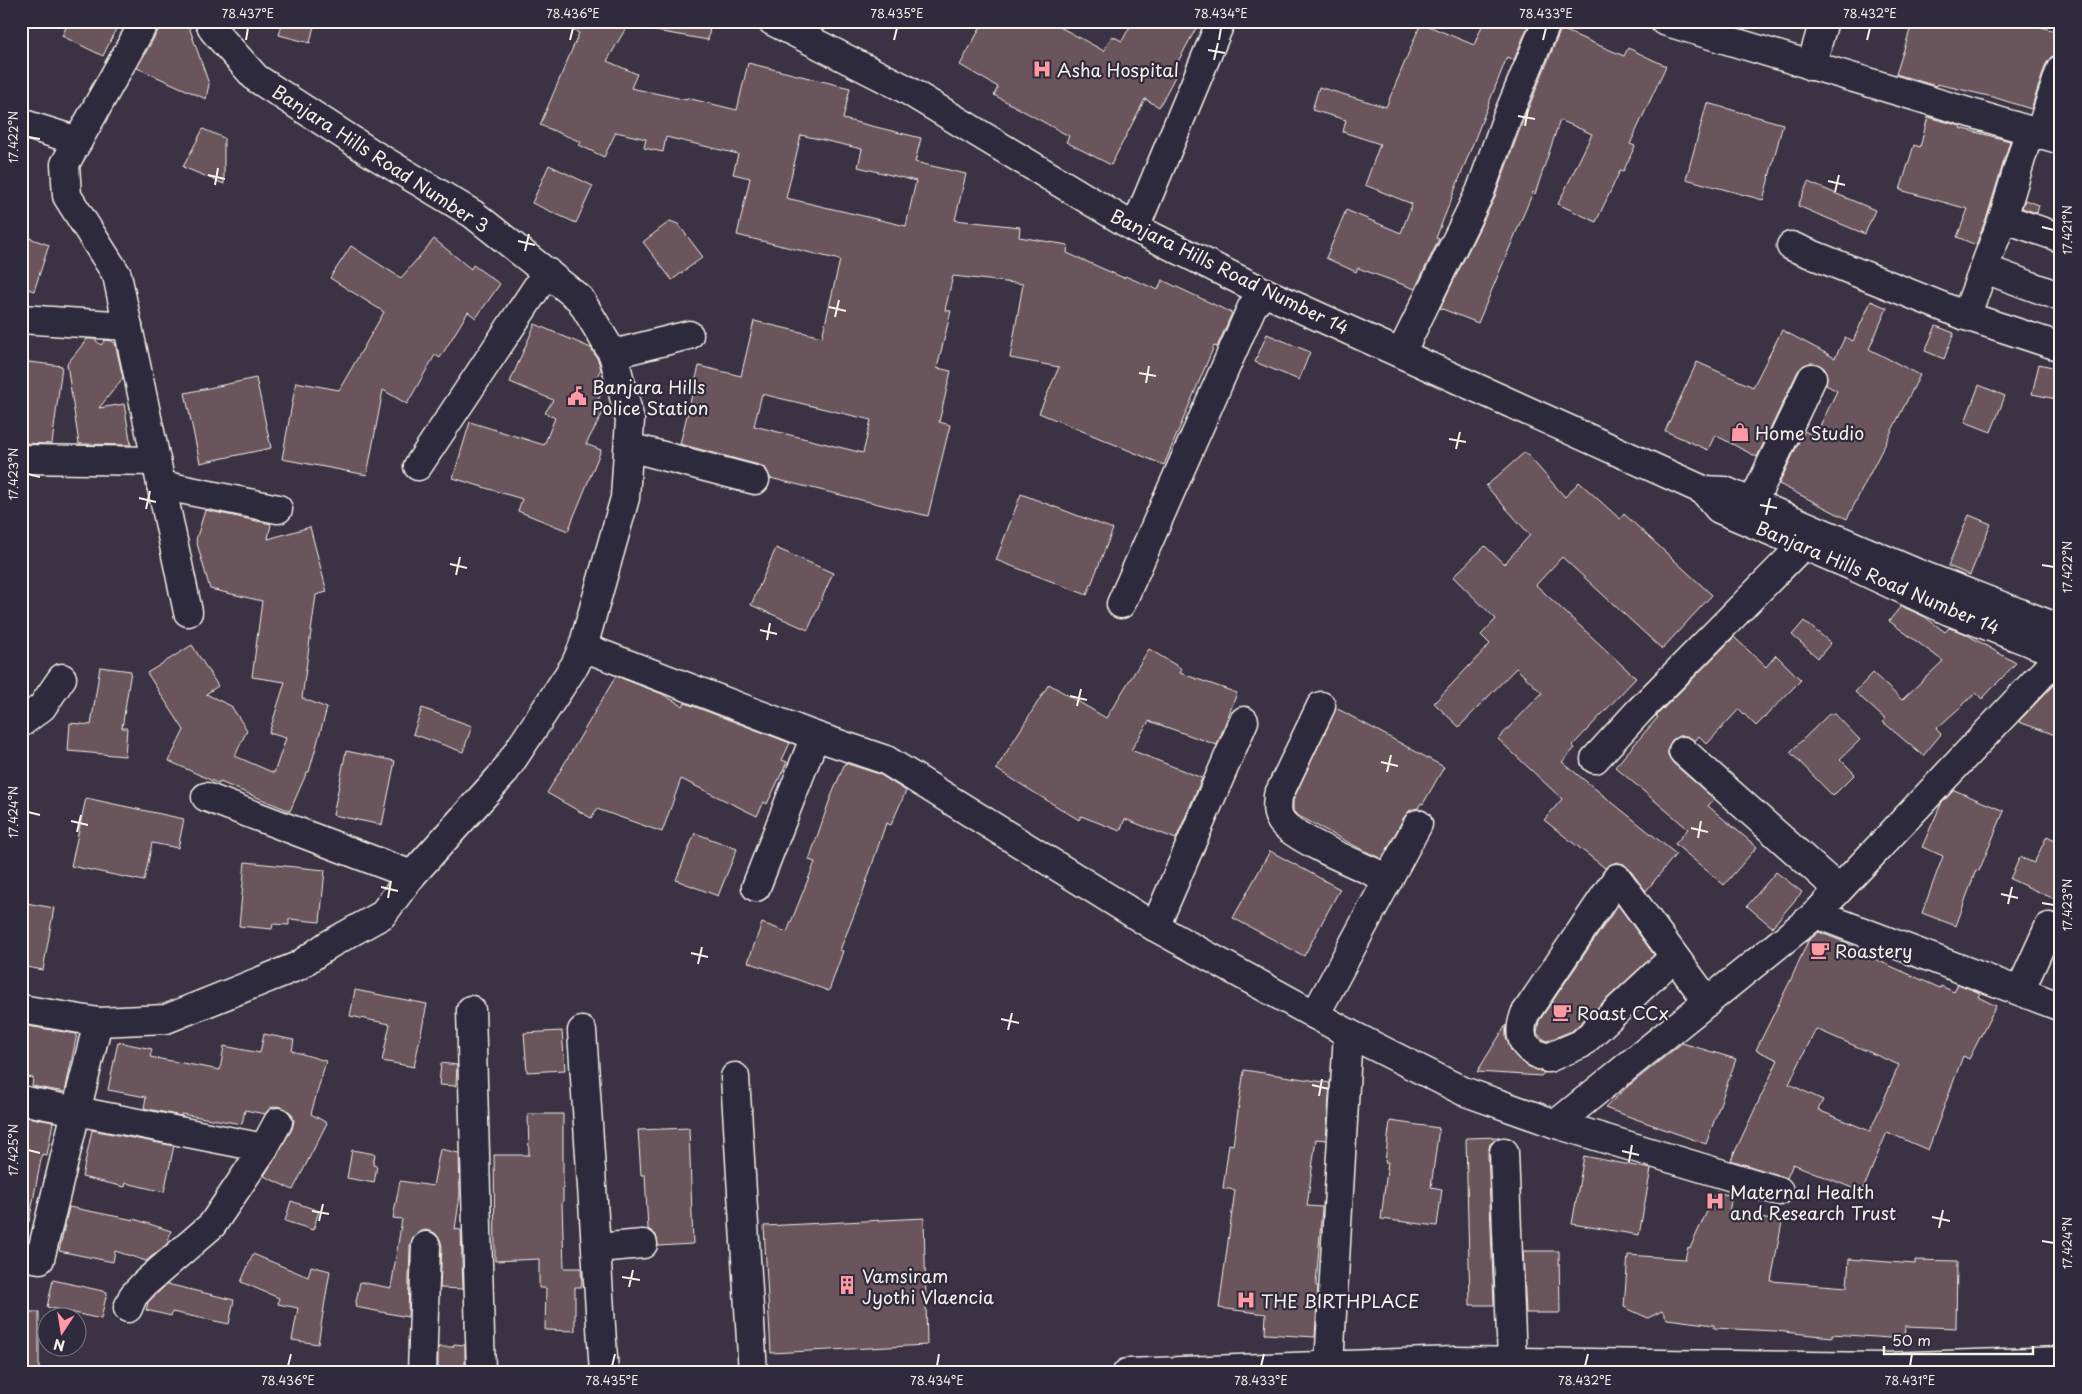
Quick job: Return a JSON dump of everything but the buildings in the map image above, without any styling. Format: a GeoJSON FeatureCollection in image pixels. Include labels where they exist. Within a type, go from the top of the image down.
{"type":"FeatureCollection","features":[{"type":"Feature","properties":{"kind":"street"},"geometry":{"type":"LineString","coordinates":[[145,21],[64,164],[67,196],[117,275],[188,612]]}},
{"type":"Feature","properties":{"kind":"street","name":"Banjara Hills Road Number 3"},"geometry":{"type":"LineString","coordinates":[[21,1009],[98,1022],[166,1019],[298,966],[328,945],[382,915],[412,876],[504,774],[575,666],[583,647],[625,498],[630,420],[613,354],[580,298],[473,214],[373,154],[256,78],[214,31],[209,21]]}},
{"type":"Feature","properties":{"kind":"street","name":"Banjara Hills Road Number 14"},"geometry":{"type":"LineString","coordinates":[[772,21],[902,87],[1135,228],[1264,292],[1704,490],[1725,491],[1754,502],[1919,574],[2061,629]]}},
{"type":"Feature","properties":{"kind":"street"},"geometry":{"type":"LineString","coordinates":[[1135,228],[1221,21]]}},
{"type":"Feature","properties":{"kind":"street"},"geometry":{"type":"LineString","coordinates":[[1401,353],[1480,192],[1506,120],[1547,21]]}},
{"type":"Feature","properties":{"kind":"street"},"geometry":{"type":"LineString","coordinates":[[1664,21],[2043,135]]}},
{"type":"Feature","properties":{"kind":"street"},"geometry":{"type":"LineString","coordinates":[[1811,66],[1824,21]]}},
{"type":"Feature","properties":{"kind":"street"},"geometry":{"type":"LineString","coordinates":[[1966,316],[2003,218],[2043,135],[2061,68]]}},
{"type":"Feature","properties":{"kind":"street"},"geometry":{"type":"LineString","coordinates":[[21,123],[78,141]]}},
{"type":"Feature","properties":{"kind":"street"},"geometry":{"type":"LineString","coordinates":[[2003,218],[2061,238]]}},
{"type":"Feature","properties":{"kind":"street"},"geometry":{"type":"LineString","coordinates":[[1791,246],[1966,316],[2061,347]]}},
{"type":"Feature","properties":{"kind":"street"},"geometry":{"type":"LineString","coordinates":[[1985,269],[2061,297]]}},
{"type":"Feature","properties":{"kind":"street"},"geometry":{"type":"LineString","coordinates":[[418,466],[546,272]]}},
{"type":"Feature","properties":{"kind":"street"},"geometry":{"type":"LineString","coordinates":[[1122,604],[1252,307],[1264,292]]}},
{"type":"Feature","properties":{"kind":"street"},"geometry":{"type":"LineString","coordinates":[[21,319],[128,326]]}},
{"type":"Feature","properties":{"kind":"street"},"geometry":{"type":"LineString","coordinates":[[613,354],[689,335]]}},
{"type":"Feature","properties":{"kind":"street"},"geometry":{"type":"LineString","coordinates":[[1754,502],[1812,378]]}},
{"type":"Feature","properties":{"kind":"street"},"geometry":{"type":"LineString","coordinates":[[629,447],[755,480]]}},
{"type":"Feature","properties":{"kind":"street"},"geometry":{"type":"LineString","coordinates":[[21,459],[159,473],[278,509]]}},
{"type":"Feature","properties":{"kind":"street","name":"Banjara Hills Road Number 14"},"geometry":{"type":"LineString","coordinates":[[1704,490],[1719,509],[1949,611],[2061,654]]}},
{"type":"Feature","properties":{"kind":"street"},"geometry":{"type":"LineString","coordinates":[[1596,759],[1639,711],[1803,545]]}},
{"type":"Feature","properties":{"kind":"street"},"geometry":{"type":"LineString","coordinates":[[583,647],[815,736],[886,760],[1155,927],[1348,1033],[1463,1091],[1556,1124],[1779,1191]]}},
{"type":"Feature","properties":{"kind":"street"},"geometry":{"type":"LineString","coordinates":[[1556,1124],[1816,914],[2061,654]]}},
{"type":"Feature","properties":{"kind":"street"},"geometry":{"type":"LineString","coordinates":[[21,723],[42,707],[62,678]]}},
{"type":"Feature","properties":{"kind":"street"},"geometry":{"type":"LineString","coordinates":[[1321,706],[1278,796],[1278,812],[1283,822],[1296,834],[1388,879]]}},
{"type":"Feature","properties":{"kind":"street"},"geometry":{"type":"LineString","coordinates":[[1155,927],[1244,722]]}},
{"type":"Feature","properties":{"kind":"street"},"geometry":{"type":"LineString","coordinates":[[756,887],[815,736]]}},
{"type":"Feature","properties":{"kind":"street"},"geometry":{"type":"LineString","coordinates":[[1683,751],[1838,890]]}},
{"type":"Feature","properties":{"kind":"street"},"geometry":{"type":"LineString","coordinates":[[206,797],[412,876]]}},
{"type":"Feature","properties":{"kind":"street"},"geometry":{"type":"LineString","coordinates":[[1315,1015],[1418,824]]}},
{"type":"Feature","properties":{"kind":"street"},"geometry":{"type":"LineString","coordinates":[[1674,957],[1581,1044],[1548,1058],[1534,1054],[1528,1048],[1522,1037],[1520,1026],[1525,1014],[1617,878],[1708,1002]]}},
{"type":"Feature","properties":{"kind":"street"},"geometry":{"type":"LineString","coordinates":[[1816,914],[2061,1007]]}},
{"type":"Feature","properties":{"kind":"street"},"geometry":{"type":"LineString","coordinates":[[2020,990],[2050,927]]}},
{"type":"Feature","properties":{"kind":"street"},"geometry":{"type":"LineString","coordinates":[[471,1010],[480,1373]]}},
{"type":"Feature","properties":{"kind":"street"},"geometry":{"type":"LineString","coordinates":[[21,1256],[40,1259],[98,1022]]}},
{"type":"Feature","properties":{"kind":"street"},"geometry":{"type":"LineString","coordinates":[[582,1032],[604,1373]]}},
{"type":"Feature","properties":{"kind":"street"},"geometry":{"type":"LineString","coordinates":[[1329,1365],[1348,1033]]}},
{"type":"Feature","properties":{"kind":"street"},"geometry":{"type":"LineString","coordinates":[[735,1077],[753,1373]]}},
{"type":"Feature","properties":{"kind":"street"},"geometry":{"type":"LineString","coordinates":[[21,1100],[264,1148]]}},
{"type":"Feature","properties":{"kind":"street"},"geometry":{"type":"LineString","coordinates":[[128,1308],[133,1296],[144,1284],[212,1225],[264,1148],[278,1122]]}},
{"type":"Feature","properties":{"kind":"street"},"geometry":{"type":"LineString","coordinates":[[1504,1152],[1512,1362]]}},
{"type":"Feature","properties":{"kind":"street"},"geometry":{"type":"LineString","coordinates":[[597,1248],[642,1244]]}},
{"type":"Feature","properties":{"kind":"street"},"geometry":{"type":"LineString","coordinates":[[422,1373],[426,1246]]}},
{"type":"Feature","properties":{"kind":"street"},"geometry":{"type":"LineString","coordinates":[[1127,1373],[1455,1361],[1884,1367],[2061,1360]]}},
{"type":"Feature","properties":{"kind":"place","name":"Asha Hospital"},"geometry":{"type":"Point","coordinates":[1042,69]}},
{"type":"Feature","properties":{"kind":"place","name":"Banjara Hills Police Station"},"geometry":{"type":"Point","coordinates":[577,396]}},
{"type":"Feature","properties":{"kind":"place","name":"Home Studio"},"geometry":{"type":"Point","coordinates":[1740,432]}},
{"type":"Feature","properties":{"kind":"place","name":"Roastery"},"geometry":{"type":"Point","coordinates":[1820,950]}},
{"type":"Feature","properties":{"kind":"place","name":"Roast CCx"},"geometry":{"type":"Point","coordinates":[1562,1012]}},
{"type":"Feature","properties":{"kind":"place","name":"Maternal Health and Research Trust"},"geometry":{"type":"Point","coordinates":[1715,1201]}},
{"type":"Feature","properties":{"kind":"place","name":"Vamsiram Jyothi Vlaencia"},"geometry":{"type":"Point","coordinates":[847,1285]}},
{"type":"Feature","properties":{"kind":"place","name":"THE BIRTHPLACE"},"geometry":{"type":"Point","coordinates":[1246,1300]}}]}
